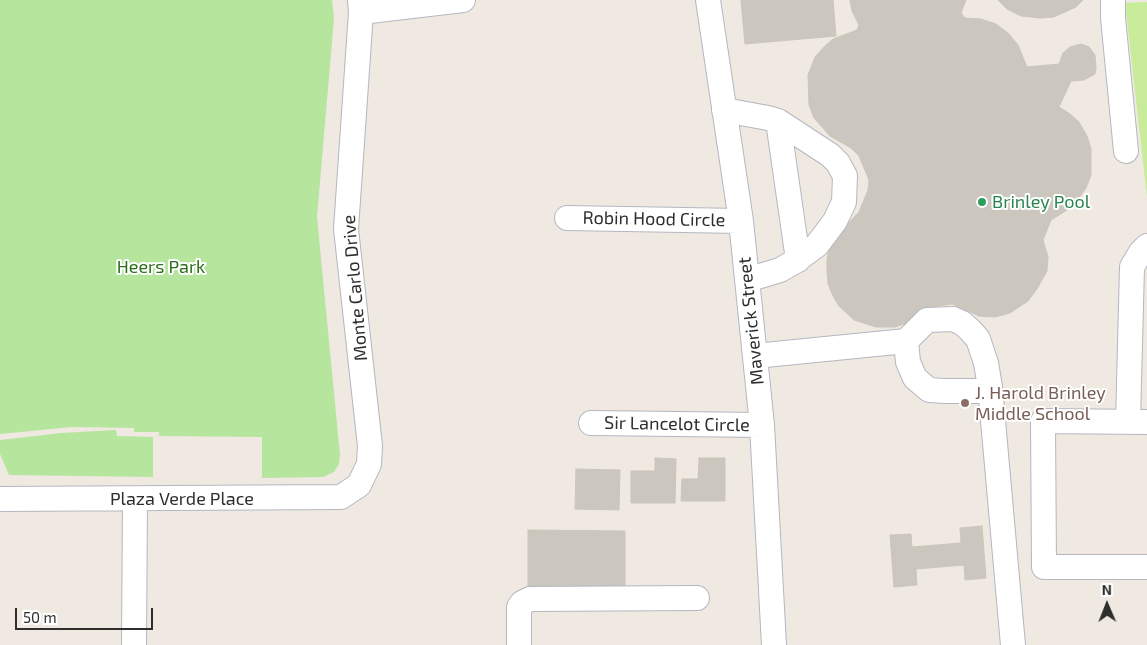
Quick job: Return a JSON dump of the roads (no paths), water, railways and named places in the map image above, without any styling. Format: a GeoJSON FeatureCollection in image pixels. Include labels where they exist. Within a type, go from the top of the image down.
{"type":"FeatureCollection","features":[{"type":"Feature","properties":{"kind":"street"},"geometry":{"type":"LineString","coordinates":[[360,6],[463,0]]}},
{"type":"Feature","properties":{"kind":"street","name":"Maverick Street"},"geometry":{"type":"LineString","coordinates":[[708,0],[741,221],[755,356],[762,425],[774,645]]}},
{"type":"Feature","properties":{"kind":"street"},"geometry":{"type":"LineString","coordinates":[[1113,0],[1113,18],[1126,151]]}},
{"type":"Feature","properties":{"kind":"street","name":"Monte Carlo Drive"},"geometry":{"type":"LineString","coordinates":[[359,485],[369,464],[370,446],[346,228],[360,6]]}},
{"type":"Feature","properties":{"kind":"street"},"geometry":{"type":"LineString","coordinates":[[724,110],[778,121],[830,156],[838,163],[845,176],[844,202],[835,221],[817,244],[798,260],[780,270],[747,280]]}},
{"type":"Feature","properties":{"kind":"street"},"geometry":{"type":"LineString","coordinates":[[778,121],[798,260]]}},
{"type":"Feature","properties":{"kind":"street","name":"Robin Hood Circle"},"geometry":{"type":"LineString","coordinates":[[567,218],[741,221]]}},
{"type":"Feature","properties":{"kind":"street"},"geometry":{"type":"LineString","coordinates":[[1147,246],[1141,252],[1132,268],[1137,422],[1044,421],[1044,567],[1147,567]]}},
{"type":"Feature","properties":{"kind":"street"},"geometry":{"type":"LineString","coordinates":[[755,356],[906,341],[927,320],[953,319],[962,322],[978,339],[986,364],[990,391],[1013,645]]}},
{"type":"Feature","properties":{"kind":"street"},"geometry":{"type":"LineString","coordinates":[[906,341],[908,362],[915,378],[930,390],[945,392],[990,391]]}},
{"type":"Feature","properties":{"kind":"street","name":"Sir Lancelot Circle"},"geometry":{"type":"LineString","coordinates":[[591,423],[762,425]]}},
{"type":"Feature","properties":{"kind":"street","name":"Plaza Verde Place"},"geometry":{"type":"LineString","coordinates":[[0,499],[135,500],[341,497],[359,485]]}},
{"type":"Feature","properties":{"kind":"street"},"geometry":{"type":"LineString","coordinates":[[134,645],[135,500]]}},
{"type":"Feature","properties":{"kind":"street"},"geometry":{"type":"LineString","coordinates":[[518,645],[519,607],[530,599],[697,598]]}},
{"type":"Feature","properties":{"kind":"place","name":"Brinley Pool"},"geometry":{"type":"Point","coordinates":[982,202]}},
{"type":"Feature","properties":{"kind":"place","name":"J. Harold Brinley Middle School"},"geometry":{"type":"Point","coordinates":[965,403]}},
{"type":"Feature","properties":{"kind":"park label","name":"Heers Park"},"geometry":{"type":"Point","coordinates":[161,267]}}]}
